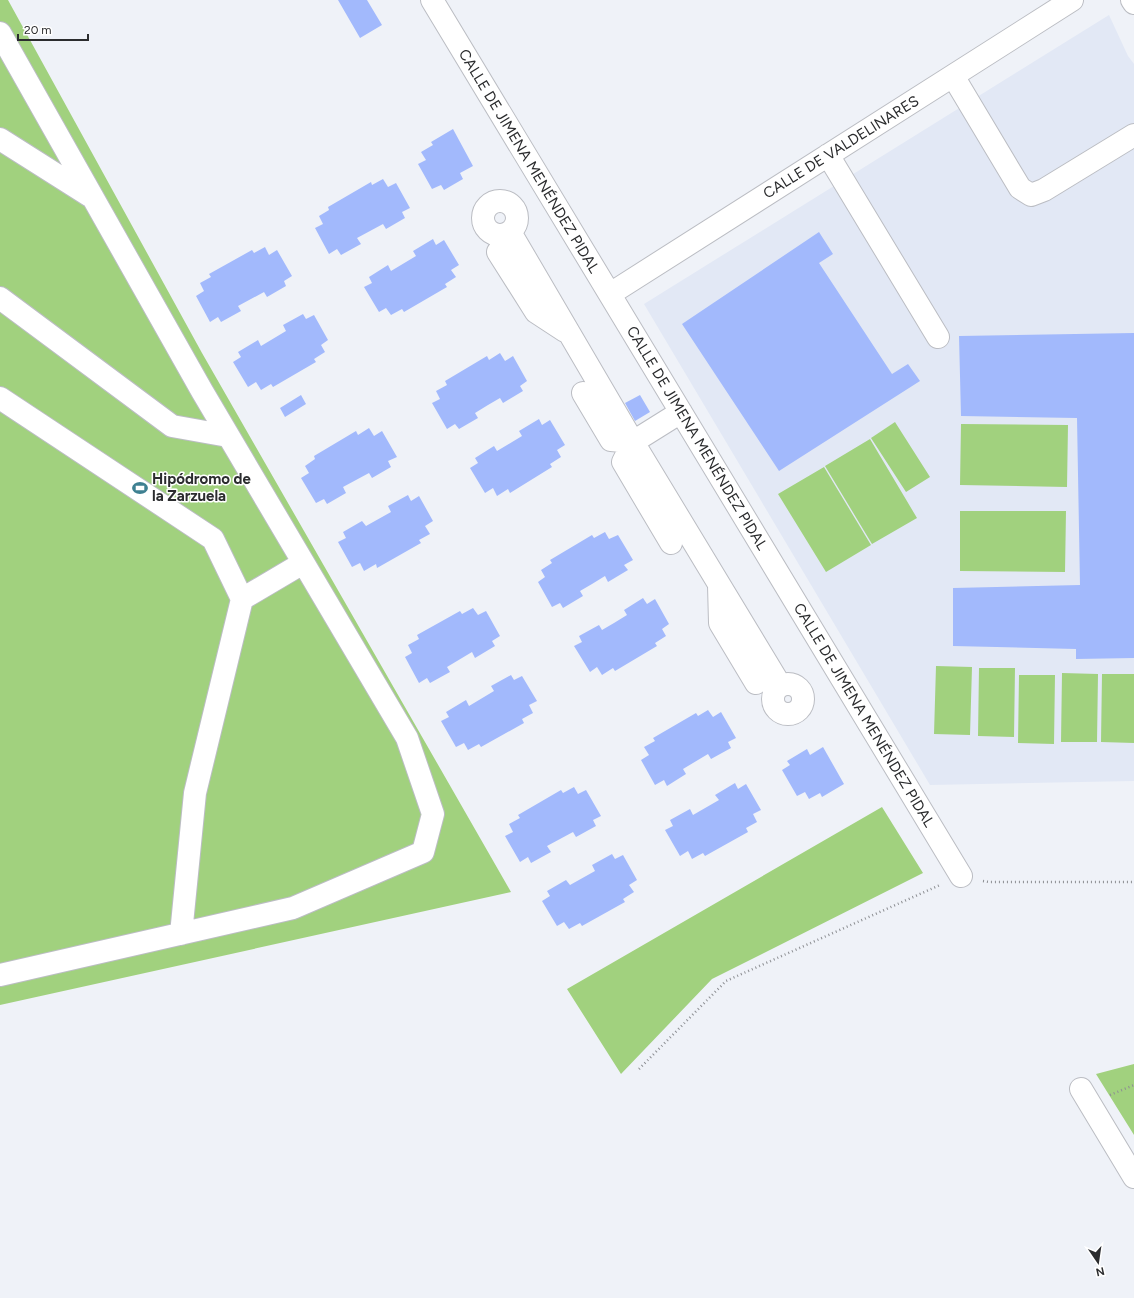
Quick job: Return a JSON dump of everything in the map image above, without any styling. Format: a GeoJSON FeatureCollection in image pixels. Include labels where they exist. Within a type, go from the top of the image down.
{"type":"FeatureCollection","features":[{"type":"Feature","properties":{"kind":"street","name":"CALLE DE JIMENA MENÉNDEZ PIDAL"},"geometry":{"type":"LineString","coordinates":[[432,0],[961,876]]}},
{"type":"Feature","properties":{"kind":"street","name":"CALLE DE VALDELINARES"},"geometry":{"type":"LineString","coordinates":[[610,294],[1072,0]]}},
{"type":"Feature","properties":{"kind":"street"},"geometry":{"type":"LineString","coordinates":[[0,33],[228,436],[407,738],[432,814],[423,852],[293,908],[0,975]]}},
{"type":"Feature","properties":{"kind":"street"},"geometry":{"type":"LineString","coordinates":[[953,76],[1020,188],[1031,195],[1044,190],[1134,135]]}},
{"type":"Feature","properties":{"kind":"street"},"geometry":{"type":"LineString","coordinates":[[0,139],[93,198]]}},
{"type":"Feature","properties":{"kind":"street"},"geometry":{"type":"LineString","coordinates":[[828,155],[938,337]]}},
{"type":"Feature","properties":{"kind":"street"},"geometry":{"type":"LineString","coordinates":[[510,232],[633,442],[780,685]]}},
{"type":"Feature","properties":{"kind":"street"},"geometry":{"type":"LineString","coordinates":[[498,252],[536,312],[569,334]]}},
{"type":"Feature","properties":{"kind":"street"},"geometry":{"type":"LineString","coordinates":[[0,298],[172,426],[228,436]]}},
{"type":"Feature","properties":{"kind":"street"},"geometry":{"type":"LineString","coordinates":[[583,393],[611,440],[633,442]]}},
{"type":"Feature","properties":{"kind":"street"},"geometry":{"type":"LineString","coordinates":[[0,398],[213,539],[242,599],[194,793],[181,934]]}},
{"type":"Feature","properties":{"kind":"street"},"geometry":{"type":"LineString","coordinates":[[671,543],[623,462],[633,442],[682,412]]}},
{"type":"Feature","properties":{"kind":"street"},"geometry":{"type":"LineString","coordinates":[[242,599],[303,563]]}},
{"type":"Feature","properties":{"kind":"street"},"geometry":{"type":"LineString","coordinates":[[719,584],[720,623],[756,683]]}},
{"type":"Feature","properties":{"kind":"street"},"geometry":{"type":"LineString","coordinates":[[1081,1089],[1134,1177]]}},
{"type":"Feature","properties":{"kind":"path"},"geometry":{"type":"LineString","coordinates":[[639,1069],[726,981],[961,876],[989,882],[1134,882]]}},
{"type":"Feature","properties":{"kind":"shaded area"},"geometry":{"type":"Polygon","coordinates":[[[1109,15],[1128,56],[1134,64],[1134,781],[930,785],[644,304],[1109,15]]]}},
{"type":"Feature","properties":{"kind":"green space","name":"Hipódromo de la Zarzuela"},"geometry":{"type":"Polygon","coordinates":[[[0,0],[8,0],[202,353],[511,892],[0,1005],[0,0]]]}},
{"type":"Feature","properties":{"kind":"green space"},"geometry":{"type":"Polygon","coordinates":[[[895,422],[930,477],[906,492],[871,438],[895,422]]]}},
{"type":"Feature","properties":{"kind":"green space"},"geometry":{"type":"Polygon","coordinates":[[[961,424],[1068,425],[1067,487],[960,485],[961,424]]]}},
{"type":"Feature","properties":{"kind":"green space"},"geometry":{"type":"Polygon","coordinates":[[[870,439],[917,518],[872,544],[825,466],[870,439]]]}},
{"type":"Feature","properties":{"kind":"green space"},"geometry":{"type":"Polygon","coordinates":[[[824,467],[871,545],[826,572],[778,494],[824,467]]]}},
{"type":"Feature","properties":{"kind":"green space"},"geometry":{"type":"Polygon","coordinates":[[[960,511],[1066,511],[1065,572],[960,571],[960,511]]]}},
{"type":"Feature","properties":{"kind":"green space"},"geometry":{"type":"Polygon","coordinates":[[[936,666],[972,667],[970,735],[934,734],[936,666]]]}},
{"type":"Feature","properties":{"kind":"green space"},"geometry":{"type":"Polygon","coordinates":[[[979,668],[1015,668],[1014,737],[978,736],[979,668]]]}},
{"type":"Feature","properties":{"kind":"green space"},"geometry":{"type":"Polygon","coordinates":[[[1062,673],[1098,674],[1097,742],[1061,742],[1062,673]]]}},
{"type":"Feature","properties":{"kind":"green space"},"geometry":{"type":"Polygon","coordinates":[[[1102,674],[1134,674],[1134,743],[1101,742],[1102,674]]]}},
{"type":"Feature","properties":{"kind":"green space"},"geometry":{"type":"Polygon","coordinates":[[[1019,675],[1055,675],[1054,744],[1018,743],[1019,675]]]}},
{"type":"Feature","properties":{"kind":"green space"},"geometry":{"type":"Polygon","coordinates":[[[882,807],[923,873],[712,979],[621,1074],[567,989],[882,807]]]}},
{"type":"Feature","properties":{"kind":"green space"},"geometry":{"type":"Polygon","coordinates":[[[1134,1064],[1134,1135],[1096,1074],[1134,1064]]]}},
{"type":"Feature","properties":{"kind":"building"},"geometry":{"type":"Polygon","coordinates":[[[338,0],[367,0],[382,25],[360,38],[338,0]]]}},
{"type":"Feature","properties":{"kind":"building"},"geometry":{"type":"Polygon","coordinates":[[[453,129],[473,166],[460,173],[463,179],[444,190],[441,185],[432,189],[418,164],[426,160],[421,152],[433,145],[431,142],[453,129]]]}},
{"type":"Feature","properties":{"kind":"building"},"geometry":{"type":"Polygon","coordinates":[[[383,179],[388,187],[396,183],[410,208],[402,212],[405,218],[386,229],[383,224],[357,238],[361,244],[341,255],[337,249],[329,254],[315,228],[323,224],[319,216],[329,210],[328,207],[371,182],[372,185],[383,179]]]}},
{"type":"Feature","properties":{"kind":"building"},"geometry":{"type":"Polygon","coordinates":[[[819,232],[833,254],[819,263],[892,374],[908,364],[920,381],[779,471],[682,324],[819,232]]]}},
{"type":"Feature","properties":{"kind":"building"},"geometry":{"type":"Polygon","coordinates":[[[433,239],[436,245],[444,240],[459,265],[451,270],[456,277],[445,284],[447,287],[404,312],[402,309],[391,315],[386,308],[379,312],[364,287],[372,283],[369,277],[388,265],[391,271],[416,256],[413,251],[433,239]]]}},
{"type":"Feature","properties":{"kind":"building"},"geometry":{"type":"Polygon","coordinates":[[[265,247],[269,255],[277,250],[292,276],[284,281],[286,286],[267,297],[264,292],[238,306],[241,311],[221,322],[218,317],[210,322],[196,296],[204,291],[200,283],[211,277],[209,274],[252,250],[254,253],[265,247]]]}},
{"type":"Feature","properties":{"kind":"building"},"geometry":{"type":"Polygon","coordinates":[[[303,314],[306,319],[314,315],[328,340],[321,345],[325,352],[314,359],[316,362],[273,387],[271,384],[261,390],[256,382],[248,387],[233,362],[241,357],[238,352],[258,340],[261,346],[286,331],[283,325],[303,314]]]}},
{"type":"Feature","properties":{"kind":"building"},"geometry":{"type":"Polygon","coordinates":[[[1134,333],[1134,658],[1076,659],[1076,649],[953,646],[953,588],[1080,585],[1077,418],[961,416],[959,336],[1134,333]]]}},
{"type":"Feature","properties":{"kind":"building"},"geometry":{"type":"Polygon","coordinates":[[[500,353],[505,361],[513,356],[527,381],[520,386],[523,391],[503,403],[500,398],[488,405],[475,413],[478,418],[459,429],[455,424],[447,429],[432,403],[440,399],[436,391],[447,385],[445,381],[487,356],[489,360],[500,353]]]}},
{"type":"Feature","properties":{"kind":"building"},"geometry":{"type":"Polygon","coordinates":[[[301,395],[306,404],[285,417],[280,408],[301,395]]]}},
{"type":"Feature","properties":{"kind":"building"},"geometry":{"type":"Polygon","coordinates":[[[640,395],[650,412],[635,421],[625,403],[640,395]]]}},
{"type":"Feature","properties":{"kind":"building"},"geometry":{"type":"Polygon","coordinates":[[[539,419],[542,425],[550,420],[565,445],[557,450],[561,457],[550,464],[552,467],[510,493],[508,489],[497,496],[493,488],[485,493],[470,468],[478,463],[475,458],[494,446],[497,451],[522,436],[519,431],[539,419]]]}},
{"type":"Feature","properties":{"kind":"building"},"geometry":{"type":"Polygon","coordinates":[[[369,428],[374,436],[382,431],[397,457],[388,461],[391,467],[372,478],[369,473],[343,487],[346,493],[327,504],[324,499],[316,503],[301,478],[309,473],[305,466],[315,459],[314,456],[356,431],[358,435],[369,428]]]}},
{"type":"Feature","properties":{"kind":"building"},"geometry":{"type":"Polygon","coordinates":[[[408,495],[411,501],[419,496],[433,521],[425,526],[430,534],[419,540],[421,543],[377,568],[376,564],[364,571],[360,563],[352,567],[338,542],[346,538],[343,532],[362,521],[366,526],[391,512],[388,506],[408,495]]]}},
{"type":"Feature","properties":{"kind":"building"},"geometry":{"type":"Polygon","coordinates":[[[605,532],[609,539],[618,535],[633,560],[624,565],[628,570],[608,582],[605,576],[580,591],[583,596],[563,608],[560,603],[552,607],[538,582],[545,577],[541,570],[552,563],[550,560],[592,535],[594,538],[605,532]]]}},
{"type":"Feature","properties":{"kind":"building"},"geometry":{"type":"Polygon","coordinates":[[[643,598],[647,604],[655,599],[669,624],[662,629],[666,636],[655,643],[657,646],[615,671],[613,668],[602,675],[597,667],[590,672],[574,646],[582,642],[579,636],[599,625],[602,630],[614,623],[627,615],[624,610],[643,598]]]}},
{"type":"Feature","properties":{"kind":"building"},"geometry":{"type":"Polygon","coordinates":[[[473,608],[478,615],[486,611],[500,636],[492,641],[495,646],[475,658],[472,652],[447,667],[450,672],[430,683],[427,678],[419,683],[405,657],[412,653],[408,645],[419,639],[417,635],[460,611],[462,614],[473,608]]]}},
{"type":"Feature","properties":{"kind":"building"},"geometry":{"type":"Polygon","coordinates":[[[511,675],[514,680],[522,676],[537,701],[529,705],[533,713],[522,719],[524,723],[481,747],[479,744],[468,750],[464,743],[456,747],[441,721],[449,717],[446,712],[466,700],[469,706],[494,691],[491,686],[511,675]]]}},
{"type":"Feature","properties":{"kind":"building"},"geometry":{"type":"Polygon","coordinates":[[[708,710],[713,717],[721,712],[736,738],[728,742],[731,748],[711,759],[708,754],[683,769],[686,774],[667,786],[664,780],[655,785],[641,760],[649,755],[644,747],[655,741],[653,738],[696,713],[698,716],[708,710]]]}},
{"type":"Feature","properties":{"kind":"building"},"geometry":{"type":"Polygon","coordinates":[[[823,747],[844,784],[822,797],[820,793],[809,799],[805,792],[797,796],[782,770],[790,765],[787,761],[807,749],[810,755],[823,747]]]}},
{"type":"Feature","properties":{"kind":"building"},"geometry":{"type":"Polygon","coordinates":[[[735,783],[738,789],[746,784],[761,810],[753,814],[757,822],[746,828],[748,832],[705,856],[703,853],[692,859],[688,851],[680,856],[665,830],[673,826],[670,820],[690,809],[693,815],[719,800],[715,795],[735,783]]]}},
{"type":"Feature","properties":{"kind":"building"},"geometry":{"type":"Polygon","coordinates":[[[574,787],[578,794],[586,790],[601,816],[593,820],[596,826],[576,837],[573,832],[547,846],[551,852],[531,863],[528,857],[520,862],[505,836],[513,832],[509,824],[520,818],[518,815],[561,790],[563,793],[574,787]]]}},
{"type":"Feature","properties":{"kind":"building"},"geometry":{"type":"Polygon","coordinates":[[[612,854],[615,859],[623,855],[637,880],[629,885],[634,892],[623,899],[625,902],[582,926],[580,923],[569,929],[564,922],[557,926],[542,901],[550,896],[547,891],[566,880],[570,885],[595,871],[592,865],[612,854]]]}},
{"type":"Feature","properties":{"kind":"place","name":"Hipódromo de la Zarzuela"},"geometry":{"type":"Point","coordinates":[140,488]}}]}
